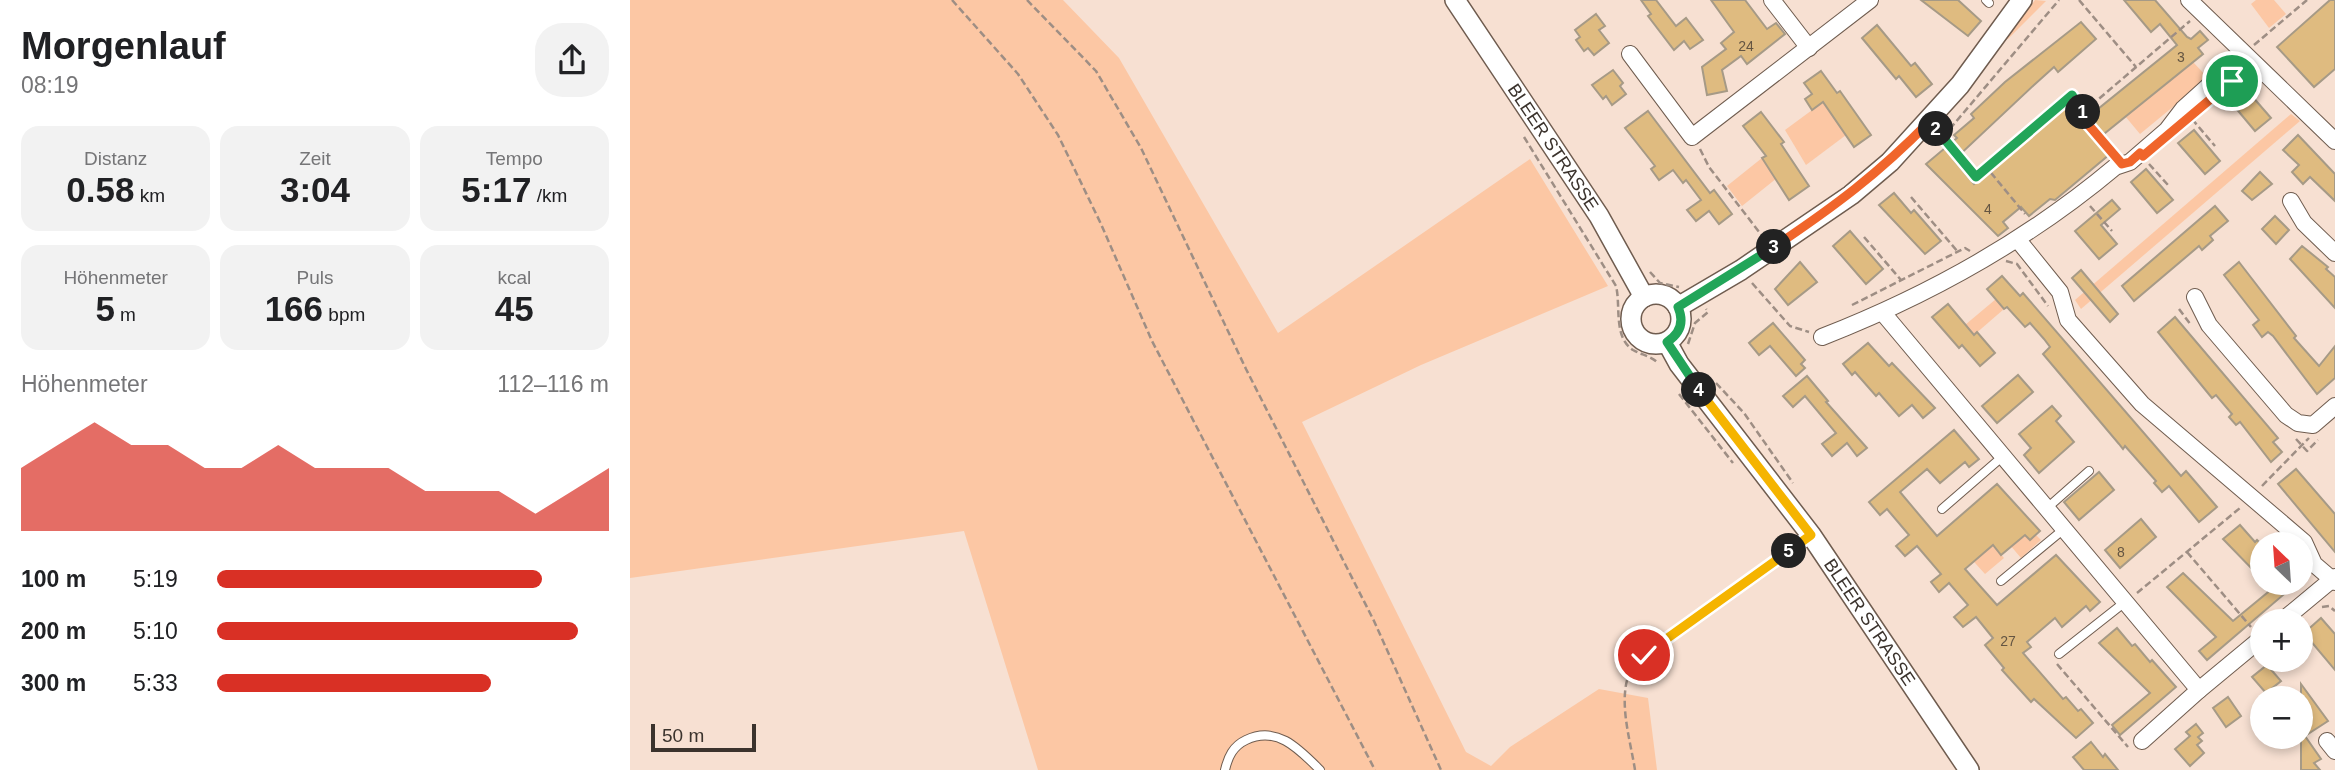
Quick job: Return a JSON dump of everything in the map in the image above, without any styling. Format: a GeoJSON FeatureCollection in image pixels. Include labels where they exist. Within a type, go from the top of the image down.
{"type":"FeatureCollection","features":[{"type":"Feature","properties":{"kind":"street","name":"BLEER STRASSE"},"geometry":{"type":"LineString","coordinates":[[1455,0],[1599,216],[1644,297]]}},
{"type":"Feature","properties":{"kind":"street"},"geometry":{"type":"LineString","coordinates":[[1772,0],[1809,48]]}},
{"type":"Feature","properties":{"kind":"street"},"geometry":{"type":"LineString","coordinates":[[1630,54],[1692,137],[1870,0]]}},
{"type":"Feature","properties":{"kind":"street"},"geometry":{"type":"LineString","coordinates":[[1678,307],[1741,270],[1851,195],[1890,163],[1930,121],[1995,40],[2022,0]]}},
{"type":"Feature","properties":{"kind":"street"},"geometry":{"type":"LineString","coordinates":[[2195,6],[2335,141]]}},
{"type":"Feature","properties":{"kind":"street"},"geometry":{"type":"LineString","coordinates":[[1822,337],[1883,313],[2018,240],[2122,164],[2130,162],[2167,130],[2183,109],[2244,54]]}},
{"type":"Feature","properties":{"kind":"street"},"geometry":{"type":"LineString","coordinates":[[2291,201],[2304,223],[2335,253]]}},
{"type":"Feature","properties":{"kind":"street"},"geometry":{"type":"LineString","coordinates":[[2018,240],[2060,292],[2068,320],[2142,404],[2304,542],[2314,564],[2334,579],[2296,609]]}},
{"type":"Feature","properties":{"kind":"street"},"geometry":{"type":"LineString","coordinates":[[1664,295],[1678,307],[1682,318],[1679,329],[1667,342],[1646,343],[1632,327],[1634,306],[1644,297],[1664,295]]}},
{"type":"Feature","properties":{"kind":"street"},"geometry":{"type":"LineString","coordinates":[[2195,297],[2209,325],[2286,415],[2298,423],[2313,425],[2335,407]]}},
{"type":"Feature","properties":{"kind":"street"},"geometry":{"type":"LineString","coordinates":[[1883,313],[2199,690]]}},
{"type":"Feature","properties":{"kind":"street","name":"BLEER STRASSE"},"geometry":{"type":"LineString","coordinates":[[1667,342],[1679,364],[1811,535],[1969,770]]}},
{"type":"Feature","properties":{"kind":"street"},"geometry":{"type":"LineString","coordinates":[[2135,741],[2250,647]]}},
{"type":"Feature","properties":{"kind":"lane"},"geometry":{"type":"LineString","coordinates":[[1942,509],[2002,457]]}},
{"type":"Feature","properties":{"kind":"lane"},"geometry":{"type":"LineString","coordinates":[[2046,509],[2089,471]]}},
{"type":"Feature","properties":{"kind":"lane"},"geometry":{"type":"LineString","coordinates":[[2001,581],[2064,529]]}},
{"type":"Feature","properties":{"kind":"lane"},"geometry":{"type":"LineString","coordinates":[[1644,655],[1811,535]]}},
{"type":"Feature","properties":{"kind":"lane"},"geometry":{"type":"LineString","coordinates":[[2064,656],[2125,602]]}},
{"type":"Feature","properties":{"kind":"lane"},"geometry":{"type":"LineString","coordinates":[[1225,770],[1228,758],[1238,744],[1257,734],[1269,734],[1291,742],[1320,770]]}},
{"type":"Feature","properties":{"kind":"path"},"geometry":{"type":"LineString","coordinates":[[952,0],[1018,74],[1058,135],[1101,224],[1152,341],[1375,770]]}},
{"type":"Feature","properties":{"kind":"path"},"geometry":{"type":"LineString","coordinates":[[1027,0],[1096,71],[1141,148],[1246,369],[1374,621],[1441,770]]}},
{"type":"Feature","properties":{"kind":"path"},"geometry":{"type":"LineString","coordinates":[[1943,137],[2059,0]]}},
{"type":"Feature","properties":{"kind":"path"},"geometry":{"type":"LineString","coordinates":[[2078,0],[2136,67]]}},
{"type":"Feature","properties":{"kind":"path"},"geometry":{"type":"LineString","coordinates":[[2244,54],[2307,0]]}},
{"type":"Feature","properties":{"kind":"path"},"geometry":{"type":"LineString","coordinates":[[2122,164],[2080,115],[2136,67],[2195,6]]}},
{"type":"Feature","properties":{"kind":"path"},"geometry":{"type":"LineString","coordinates":[[1930,121],[1976,177],[2031,133],[2072,95],[2085,110]]}},
{"type":"Feature","properties":{"kind":"path"},"geometry":{"type":"LineString","coordinates":[[2183,109],[2215,146]]}},
{"type":"Feature","properties":{"kind":"path"},"geometry":{"type":"LineString","coordinates":[[1521,131],[1616,286],[1620,303],[1619,328],[1631,349],[1654,359],[1660,365]]}},
{"type":"Feature","properties":{"kind":"path"},"geometry":{"type":"LineString","coordinates":[[1692,137],[1709,167],[1760,234]]}},
{"type":"Feature","properties":{"kind":"path"},"geometry":{"type":"LineString","coordinates":[[2140,153],[2168,186]]}},
{"type":"Feature","properties":{"kind":"path"},"geometry":{"type":"LineString","coordinates":[[1987,168],[2031,222]]}},
{"type":"Feature","properties":{"kind":"path"},"geometry":{"type":"LineString","coordinates":[[2081,195],[2112,231]]}},
{"type":"Feature","properties":{"kind":"path"},"geometry":{"type":"LineString","coordinates":[[1911,197],[1958,252]]}},
{"type":"Feature","properties":{"kind":"path"},"geometry":{"type":"LineString","coordinates":[[1864,236],[1901,281]]}},
{"type":"Feature","properties":{"kind":"path"},"geometry":{"type":"LineString","coordinates":[[2004,261],[2017,264],[2056,315]]}},
{"type":"Feature","properties":{"kind":"path"},"geometry":{"type":"LineString","coordinates":[[1648,269],[1660,283],[1677,287],[1684,284]]}},
{"type":"Feature","properties":{"kind":"path"},"geometry":{"type":"LineString","coordinates":[[1755,287],[1790,326],[1822,337]]}},
{"type":"Feature","properties":{"kind":"path"},"geometry":{"type":"LineString","coordinates":[[2125,602],[2252,497],[2308,440],[2313,425]]}},
{"type":"Feature","properties":{"kind":"path"},"geometry":{"type":"LineString","coordinates":[[2187,552],[2250,623]]}},
{"type":"Feature","properties":{"kind":"path"},"geometry":{"type":"LineString","coordinates":[[1634,770],[1625,688],[1629,670],[1644,655]]}},
{"type":"Feature","properties":{"kind":"path"},"geometry":{"type":"LineString","coordinates":[[2058,667],[2064,656]]}},
{"type":"Feature","properties":{"kind":"path"},"geometry":{"type":"LineString","coordinates":[[2058,667],[2064,656]]}},
{"type":"Feature","properties":{"kind":"path"},"geometry":{"type":"LineString","coordinates":[[2058,667],[2135,741]]}},
{"type":"Feature","properties":{"kind":"shaded area"},"geometry":{"type":"Polygon","coordinates":[[[630,0],[1063,0],[1119,58],[1278,333],[1530,159],[1608,286],[1421,365],[1302,422],[1466,752],[1491,766],[1510,747],[1599,689],[1648,698],[1657,770],[1038,770],[964,531],[630,578],[630,0]]]}},
{"type":"Feature","properties":{"kind":"shaded area"},"geometry":{"type":"Polygon","coordinates":[[[2035,0],[2046,1],[2006,38],[2035,0]]]}},
{"type":"Feature","properties":{"kind":"shaded area"},"geometry":{"type":"Polygon","coordinates":[[[2256,0],[2274,0],[2286,14],[2269,28],[2251,4],[2256,0]]]}},
{"type":"Feature","properties":{"kind":"shaded area"},"geometry":{"type":"Polygon","coordinates":[[[2193,62],[2208,78],[2140,134],[2125,116],[2193,62]]]}},
{"type":"Feature","properties":{"kind":"shaded area"},"geometry":{"type":"Polygon","coordinates":[[[1823,102],[1846,135],[1806,165],[1785,130],[1823,102]]]}},
{"type":"Feature","properties":{"kind":"shaded area"},"geometry":{"type":"Polygon","coordinates":[[[2291,114],[2300,121],[2081,309],[2075,300],[2291,114]]]}},
{"type":"Feature","properties":{"kind":"shaded area"},"geometry":{"type":"Polygon","coordinates":[[[1762,158],[1777,178],[1742,206],[1727,186],[1762,158]]]}},
{"type":"Feature","properties":{"kind":"shaded area"},"geometry":{"type":"Polygon","coordinates":[[[1996,299],[2004,309],[1974,335],[1965,325],[1996,299]]]}},
{"type":"Feature","properties":{"kind":"shaded area"},"geometry":{"type":"Polygon","coordinates":[[[2018,526],[2030,540],[2036,535],[2041,540],[2021,558],[2004,538],[2018,526]]]}},
{"type":"Feature","properties":{"kind":"shaded area"},"geometry":{"type":"Polygon","coordinates":[[[1993,545],[2004,558],[1985,574],[1966,553],[1971,548],[1979,557],[1993,545]]]}},
{"type":"Feature","properties":{"kind":"building"},"geometry":{"type":"Polygon","coordinates":[[[1641,0],[1656,0],[1676,26],[1686,18],[1703,40],[1690,49],[1684,41],[1674,50],[1648,16],[1651,14],[1641,0]]]}},
{"type":"Feature","properties":{"kind":"building"},"geometry":{"type":"Polygon","coordinates":[[[1711,0],[1745,0],[1767,29],[1776,23],[1785,34],[1747,64],[1741,56],[1722,70],[1727,91],[1707,95],[1702,67],[1726,49],[1721,43],[1734,32],[1711,0]]]}},
{"type":"Feature","properties":{"kind":"building"},"geometry":{"type":"Polygon","coordinates":[[[1921,0],[1958,0],[1981,21],[1968,36],[1921,0]]]}},
{"type":"Feature","properties":{"kind":"building"},"geometry":{"type":"Polygon","coordinates":[[[2124,0],[2155,0],[2187,37],[2191,39],[2200,31],[2208,40],[2198,48],[2203,54],[2099,138],[2110,154],[2055,200],[2050,199],[2029,216],[2021,207],[2003,222],[2008,228],[1998,236],[1926,164],[1957,138],[1954,135],[1974,118],[1971,114],[2005,82],[2081,22],[2096,39],[2058,72],[2054,67],[1954,160],[1974,184],[2067,103],[2083,121],[2177,45],[2160,24],[2151,32],[2124,0]]]}},
{"type":"Feature","properties":{"kind":"building"},"geometry":{"type":"Polygon","coordinates":[[[2330,0],[2335,0],[2335,69],[2314,87],[2277,47],[2330,0]]]}},
{"type":"Feature","properties":{"kind":"building"},"geometry":{"type":"Polygon","coordinates":[[[1596,14],[1605,26],[1599,30],[1609,43],[1594,55],[1588,48],[1584,51],[1576,40],[1580,37],[1575,30],[1596,14]]]}},
{"type":"Feature","properties":{"kind":"building"},"geometry":{"type":"Polygon","coordinates":[[[1877,25],[1911,66],[1915,63],[1932,84],[1916,97],[1899,76],[1896,79],[1862,38],[1877,25]]]}},
{"type":"Feature","properties":{"kind":"building"},"geometry":{"type":"Polygon","coordinates":[[[1613,70],[1623,83],[1620,86],[1626,94],[1612,105],[1606,96],[1603,99],[1592,85],[1613,70]]]}},
{"type":"Feature","properties":{"kind":"building"},"geometry":{"type":"Polygon","coordinates":[[[1821,71],[1837,93],[1840,91],[1871,135],[1854,147],[1823,102],[1812,110],[1805,99],[1812,94],[1804,83],[1821,71]]]}},
{"type":"Feature","properties":{"kind":"building"},"geometry":{"type":"Polygon","coordinates":[[[2244,87],[2271,118],[2255,131],[2229,100],[2244,87]]]}},
{"type":"Feature","properties":{"kind":"building"},"geometry":{"type":"Polygon","coordinates":[[[1648,111],[1710,193],[1714,190],[1732,214],[1719,224],[1709,211],[1696,221],[1687,210],[1701,200],[1686,180],[1683,183],[1673,170],[1659,180],[1651,169],[1655,166],[1625,128],[1648,111]]]}},
{"type":"Feature","properties":{"kind":"building"},"geometry":{"type":"Polygon","coordinates":[[[1761,112],[1784,142],[1781,144],[1809,186],[1789,200],[1762,158],[1766,156],[1743,126],[1761,112]]]}},
{"type":"Feature","properties":{"kind":"building"},"geometry":{"type":"Polygon","coordinates":[[[2194,130],[2220,161],[2205,174],[2178,143],[2194,130]]]}},
{"type":"Feature","properties":{"kind":"building"},"geometry":{"type":"Polygon","coordinates":[[[2298,135],[2335,174],[2335,201],[2310,177],[2303,184],[2292,172],[2299,165],[2283,150],[2298,135]]]}},
{"type":"Feature","properties":{"kind":"building"},"geometry":{"type":"Polygon","coordinates":[[[2146,169],[2173,200],[2157,213],[2131,182],[2146,169]]]}},
{"type":"Feature","properties":{"kind":"building"},"geometry":{"type":"Polygon","coordinates":[[[2260,172],[2272,184],[2252,200],[2242,191],[2260,172]]]}},
{"type":"Feature","properties":{"kind":"building"},"geometry":{"type":"Polygon","coordinates":[[[1894,193],[1911,213],[1914,210],[1941,241],[1925,254],[1879,205],[1894,193]]]}},
{"type":"Feature","properties":{"kind":"building"},"geometry":{"type":"Polygon","coordinates":[[[2112,200],[2120,209],[2101,225],[2117,244],[2099,259],[2075,231],[2112,200]]]}},
{"type":"Feature","properties":{"kind":"building"},"geometry":{"type":"Polygon","coordinates":[[[2215,206],[2228,221],[2210,236],[2213,240],[2202,250],[2199,246],[2134,301],[2122,286],[2215,206]]]}},
{"type":"Feature","properties":{"kind":"building"},"geometry":{"type":"Polygon","coordinates":[[[2275,216],[2289,230],[2276,244],[2262,229],[2275,216]]]}},
{"type":"Feature","properties":{"kind":"building"},"geometry":{"type":"Polygon","coordinates":[[[1850,231],[1883,269],[1866,284],[1833,246],[1850,231]]]}},
{"type":"Feature","properties":{"kind":"building"},"geometry":{"type":"Polygon","coordinates":[[[2302,246],[2328,267],[2326,269],[2335,277],[2335,308],[2290,259],[2302,246]]]}},
{"type":"Feature","properties":{"kind":"building"},"geometry":{"type":"Polygon","coordinates":[[[1800,262],[1817,282],[1788,305],[1775,289],[1800,262]]]}},
{"type":"Feature","properties":{"kind":"building"},"geometry":{"type":"Polygon","coordinates":[[[2239,262],[2296,336],[2294,338],[2319,366],[2335,346],[2335,378],[2317,394],[2273,336],[2268,332],[2262,337],[2253,325],[2259,320],[2224,275],[2239,262]]]}},
{"type":"Feature","properties":{"kind":"building"},"geometry":{"type":"Polygon","coordinates":[[[2081,270],[2118,314],[2110,322],[2072,278],[2081,270]]]}},
{"type":"Feature","properties":{"kind":"building"},"geometry":{"type":"Polygon","coordinates":[[[2002,276],[2020,296],[2023,293],[2181,476],[2186,471],[2217,507],[2199,522],[2169,486],[2162,492],[2154,483],[2156,481],[2125,446],[2123,449],[2043,354],[2050,347],[2044,339],[2030,323],[2025,327],[2007,307],[2004,309],[1987,289],[2002,276]]]}},
{"type":"Feature","properties":{"kind":"building"},"geometry":{"type":"Polygon","coordinates":[[[1948,304],[1974,335],[1977,332],[1995,353],[1980,366],[1962,345],[1959,348],[1932,317],[1948,304]]]}},
{"type":"Feature","properties":{"kind":"building"},"geometry":{"type":"Polygon","coordinates":[[[2175,317],[2278,438],[2273,442],[2282,452],[2271,462],[2240,422],[2236,425],[2229,417],[2232,414],[2216,395],[2212,398],[2158,332],[2175,317]]]}},
{"type":"Feature","properties":{"kind":"building"},"geometry":{"type":"Polygon","coordinates":[[[1773,323],[1805,360],[1801,364],[1805,368],[1796,376],[1770,346],[1759,355],[1749,343],[1773,323]]]}},
{"type":"Feature","properties":{"kind":"building"},"geometry":{"type":"Polygon","coordinates":[[[1868,343],[1889,366],[1892,363],[1935,408],[1923,418],[1912,405],[1899,416],[1879,393],[1876,396],[1855,372],[1852,375],[1843,364],[1868,343]]]}},
{"type":"Feature","properties":{"kind":"building"},"geometry":{"type":"Polygon","coordinates":[[[2018,375],[2033,392],[1997,423],[1982,406],[2018,375]]]}},
{"type":"Feature","properties":{"kind":"building"},"geometry":{"type":"Polygon","coordinates":[[[1807,376],[1867,448],[1857,456],[1847,443],[1832,456],[1822,444],[1836,433],[1805,396],[1793,407],[1783,396],[1807,376]]]}},
{"type":"Feature","properties":{"kind":"building"},"geometry":{"type":"Polygon","coordinates":[[[2052,406],[2061,416],[2056,421],[2074,442],[2039,473],[2024,455],[2031,448],[2019,434],[2052,406]]]}},
{"type":"Feature","properties":{"kind":"building"},"geometry":{"type":"Polygon","coordinates":[[[1954,430],[1979,459],[1969,467],[1965,462],[1940,483],[1927,469],[1900,492],[1937,536],[1997,484],[2040,531],[2030,540],[2025,535],[2001,555],[1993,545],[1965,569],[1997,605],[2056,555],[2100,602],[2090,611],[2086,606],[2062,627],[2055,618],[2027,642],[2031,647],[2023,653],[2063,699],[2066,697],[2078,711],[2081,709],[2093,723],[2076,738],[2034,699],[2031,702],[2002,670],[2004,668],[1985,645],[1993,638],[1976,617],[1963,627],[1954,617],[1968,605],[1949,583],[1939,592],[1931,582],[1941,574],[1917,546],[1905,556],[1896,546],[1909,535],[1887,509],[1880,515],[1869,502],[1954,430]]]}},
{"type":"Feature","properties":{"kind":"building"},"geometry":{"type":"Polygon","coordinates":[[[2296,469],[2335,514],[2335,552],[2278,484],[2296,469]]]}},
{"type":"Feature","properties":{"kind":"building"},"geometry":{"type":"Polygon","coordinates":[[[2099,472],[2114,490],[2079,520],[2064,502],[2099,472]]]}},
{"type":"Feature","properties":{"kind":"building"},"geometry":{"type":"Polygon","coordinates":[[[2141,519],[2156,537],[2120,568],[2105,550],[2141,519]]]}},
{"type":"Feature","properties":{"kind":"building"},"geometry":{"type":"Polygon","coordinates":[[[2240,525],[2250,536],[2250,567],[2223,539],[2240,525]]]}},
{"type":"Feature","properties":{"kind":"building"},"geometry":{"type":"Polygon","coordinates":[[[2183,573],[2233,621],[2265,595],[2283,595],[2267,609],[2250,609],[2250,623],[2207,660],[2199,651],[2216,637],[2167,587],[2183,573]]]}},
{"type":"Feature","properties":{"kind":"building"},"geometry":{"type":"Polygon","coordinates":[[[2321,618],[2335,634],[2335,670],[2313,644],[2313,625],[2321,618]]]}},
{"type":"Feature","properties":{"kind":"building"},"geometry":{"type":"Polygon","coordinates":[[[2117,628],[2132,646],[2135,644],[2150,662],[2152,660],[2176,687],[2120,735],[2112,725],[2150,693],[2099,643],[2117,628]]]}},
{"type":"Feature","properties":{"kind":"building"},"geometry":{"type":"Polygon","coordinates":[[[2258,672],[2273,672],[2281,681],[2275,686],[2260,686],[2252,677],[2258,672]]]}},
{"type":"Feature","properties":{"kind":"building"},"geometry":{"type":"Polygon","coordinates":[[[2228,697],[2241,716],[2226,727],[2213,708],[2228,697]]]}},
{"type":"Feature","properties":{"kind":"building"},"geometry":{"type":"Polygon","coordinates":[[[2313,700],[2328,721],[2313,731],[2313,700]]]}},
{"type":"Feature","properties":{"kind":"building"},"geometry":{"type":"Polygon","coordinates":[[[2196,724],[2203,733],[2198,737],[2202,741],[2197,745],[2204,753],[2190,766],[2175,749],[2190,736],[2186,732],[2196,724]]]}},
{"type":"Feature","properties":{"kind":"building"},"geometry":{"type":"Polygon","coordinates":[[[2091,742],[2118,770],[2084,770],[2073,757],[2091,742]]]}},
{"type":"Feature","properties":{"kind":"building"},"geometry":{"type":"Polygon","coordinates":[[[2313,748],[2321,759],[2314,763],[2320,770],[2301,770],[2301,749],[2313,748]]]}},
{"type":"Feature","properties":{"kind":"route"},"geometry":{"type":"LineString","coordinates":[[1644,655],[1811,535],[1679,364],[1667,342],[1672,339],[1681,324],[1678,307],[1741,270],[1851,195],[1890,163],[1930,121],[1976,177],[2072,95],[2085,110],[2080,115],[2122,164],[2130,162],[2140,153],[2143,156],[2232,81]]}}]}
